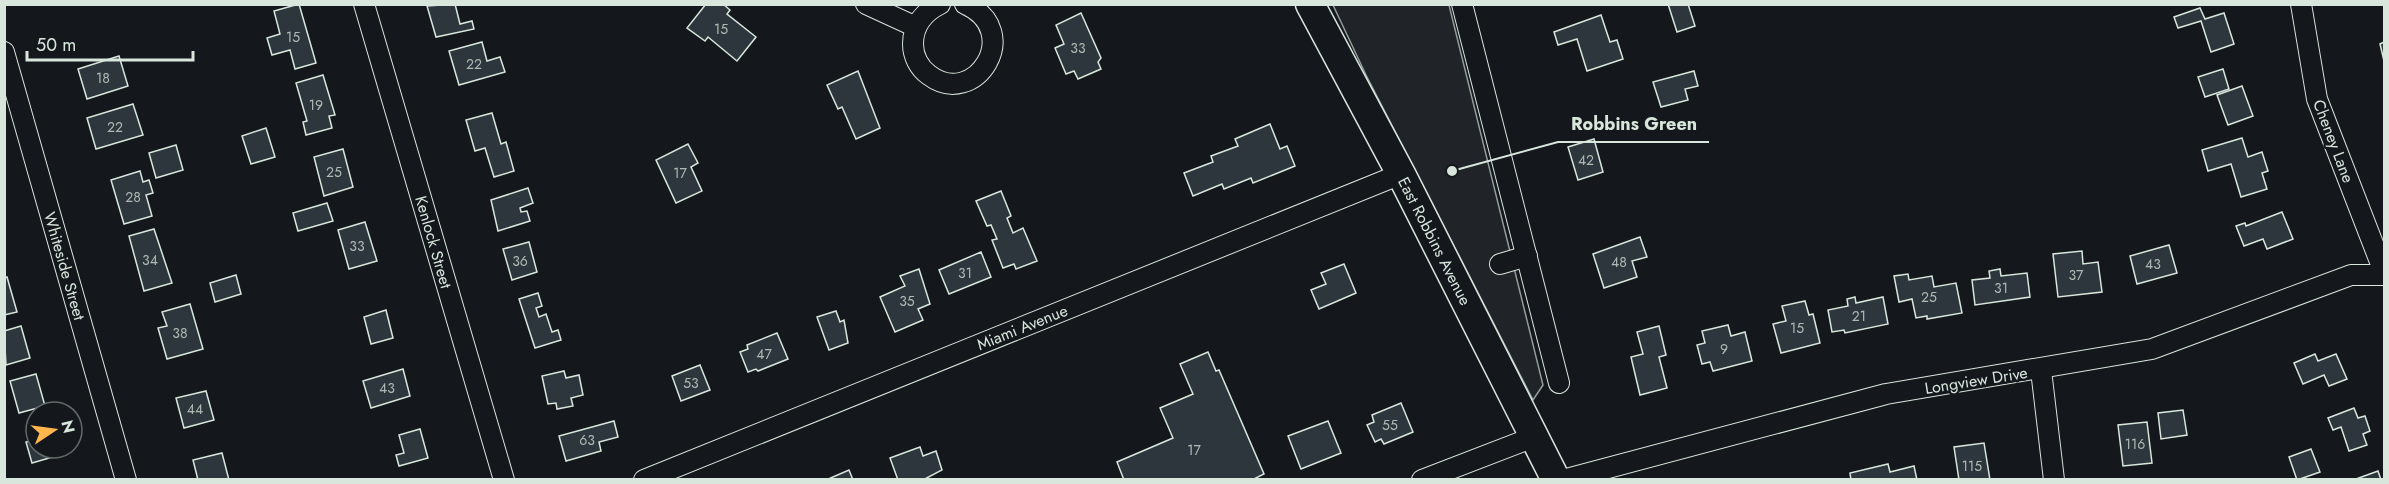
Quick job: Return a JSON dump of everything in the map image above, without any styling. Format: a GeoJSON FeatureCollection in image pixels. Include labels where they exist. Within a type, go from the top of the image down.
{"type":"FeatureCollection","features":[{"type":"Feature","properties":{"kind":"main road","name":"East Robbins Avenue"},"geometry":{"type":"LineString","coordinates":[[1310,4],[1401,174],[1556,480]]}},
{"type":"Feature","properties":{"kind":"street","name":"Kenlock Street"},"geometry":{"type":"LineString","coordinates":[[364,4],[504,480]]}},
{"type":"Feature","properties":{"kind":"street"},"geometry":{"type":"LineString","coordinates":[[866,4],[916,27]]}},
{"type":"Feature","properties":{"kind":"street"},"geometry":{"type":"LineString","coordinates":[[940,4],[921,17],[916,27],[913,50],[923,70],[942,82],[965,82],[984,69],[993,48],[989,25],[982,15],[965,4]]}},
{"type":"Feature","properties":{"kind":"street"},"geometry":{"type":"LineString","coordinates":[[1462,4],[1559,383]]}},
{"type":"Feature","properties":{"kind":"street","name":"Cheney Lane"},"geometry":{"type":"LineString","coordinates":[[2301,4],[2317,99],[2385,274]]}},
{"type":"Feature","properties":{"kind":"street","name":"Whiteside Street"},"geometry":{"type":"LineString","coordinates":[[4,52],[126,480]]}},
{"type":"Feature","properties":{"kind":"street","name":"Miami Avenue"},"geometry":{"type":"LineString","coordinates":[[644,480],[1401,174]]}},
{"type":"Feature","properties":{"kind":"street"},"geometry":{"type":"LineString","coordinates":[[1500,264],[1527,256]]}},
{"type":"Feature","properties":{"kind":"street","name":"Longview Drive"},"geometry":{"type":"LineString","coordinates":[[1563,480],[1886,394],[2041,370],[2152,349],[2351,275],[2385,274]]}},
{"type":"Feature","properties":{"kind":"street"},"geometry":{"type":"LineString","coordinates":[[2041,370],[2054,480]]}},
{"type":"Feature","properties":{"kind":"street"},"geometry":{"type":"LineString","coordinates":[[1422,480],[1534,437]]}},
{"type":"Feature","properties":{"kind":"shaded area"},"geometry":{"type":"Polygon","coordinates":[[[1333,5],[1449,5],[1543,385],[1533,400],[1366,75],[1333,5]]]}},
{"type":"Feature","properties":{"kind":"building"},"geometry":{"type":"Polygon","coordinates":[[[299,4],[316,63],[295,69],[290,50],[272,55],[267,38],[280,34],[274,11],[299,4]]]}},
{"type":"Feature","properties":{"kind":"building"},"geometry":{"type":"Polygon","coordinates":[[[455,4],[460,24],[472,21],[474,29],[436,37],[427,6],[455,4]]]}},
{"type":"Feature","properties":{"kind":"building"},"geometry":{"type":"Polygon","coordinates":[[[706,4],[723,4],[730,10],[727,14],[756,37],[737,61],[708,37],[705,41],[687,28],[706,4]]]}},
{"type":"Feature","properties":{"kind":"building"},"geometry":{"type":"Polygon","coordinates":[[[1668,4],[1688,4],[1695,26],[1677,32],[1668,4]]]}},
{"type":"Feature","properties":{"kind":"building"},"geometry":{"type":"Polygon","coordinates":[[[2200,8],[2205,19],[2224,13],[2234,44],[2211,52],[2201,21],[2178,28],[2174,17],[2200,8]]]}},
{"type":"Feature","properties":{"kind":"building"},"geometry":{"type":"Polygon","coordinates":[[[1081,13],[1101,58],[1098,62],[1101,69],[1078,79],[1074,71],[1066,74],[1055,48],[1064,44],[1056,25],[1081,13]]]}},
{"type":"Feature","properties":{"kind":"building"},"geometry":{"type":"Polygon","coordinates":[[[1601,15],[1610,42],[1617,40],[1623,59],[1587,71],[1577,39],[1558,45],[1554,32],[1601,15]]]}},
{"type":"Feature","properties":{"kind":"building"},"geometry":{"type":"Polygon","coordinates":[[[482,42],[487,61],[500,57],[505,72],[459,85],[449,51],[482,42]]]}},
{"type":"Feature","properties":{"kind":"building"},"geometry":{"type":"Polygon","coordinates":[[[2384,42],[2384,61],[2380,44],[2384,42]]]}},
{"type":"Feature","properties":{"kind":"building"},"geometry":{"type":"Polygon","coordinates":[[[119,56],[128,86],[87,99],[78,69],[119,56]]]}},
{"type":"Feature","properties":{"kind":"building"},"geometry":{"type":"Polygon","coordinates":[[[2223,69],[2229,89],[2205,97],[2198,77],[2223,69]]]}},
{"type":"Feature","properties":{"kind":"building"},"geometry":{"type":"Polygon","coordinates":[[[858,71],[880,128],[856,139],[842,107],[838,109],[827,85],[858,71]]]}},
{"type":"Feature","properties":{"kind":"building"},"geometry":{"type":"Polygon","coordinates":[[[1694,71],[1698,86],[1685,89],[1688,100],[1661,107],[1653,82],[1694,71]]]}},
{"type":"Feature","properties":{"kind":"building"},"geometry":{"type":"Polygon","coordinates":[[[323,75],[335,115],[329,116],[332,128],[306,135],[303,122],[307,121],[296,83],[323,75]]]}},
{"type":"Feature","properties":{"kind":"building"},"geometry":{"type":"Polygon","coordinates":[[[2242,86],[2253,116],[2228,125],[2217,95],[2242,86]]]}},
{"type":"Feature","properties":{"kind":"building"},"geometry":{"type":"Polygon","coordinates":[[[133,104],[143,135],[96,149],[87,118],[133,104]]]}},
{"type":"Feature","properties":{"kind":"building"},"geometry":{"type":"Polygon","coordinates":[[[492,113],[501,144],[506,142],[514,171],[494,177],[485,148],[475,151],[466,120],[492,113]]]}},
{"type":"Feature","properties":{"kind":"building"},"geometry":{"type":"Polygon","coordinates":[[[1270,124],[1280,149],[1287,146],[1295,166],[1253,183],[1251,178],[1224,189],[1222,184],[1193,196],[1184,173],[1213,162],[1211,156],[1238,146],[1235,139],[1270,124]]]}},
{"type":"Feature","properties":{"kind":"building"},"geometry":{"type":"Polygon","coordinates":[[[266,128],[275,157],[251,164],[242,136],[266,128]]]}},
{"type":"Feature","properties":{"kind":"building"},"geometry":{"type":"Polygon","coordinates":[[[2242,138],[2248,157],[2262,152],[2268,171],[2262,173],[2267,189],[2241,197],[2231,164],[2208,171],[2202,150],[2242,138]]]}},
{"type":"Feature","properties":{"kind":"building"},"geometry":{"type":"Polygon","coordinates":[[[1594,139],[1603,172],[1578,180],[1568,147],[1594,139]]]}},
{"type":"Feature","properties":{"kind":"building"},"geometry":{"type":"Polygon","coordinates":[[[688,144],[698,163],[691,167],[702,191],[676,203],[656,160],[688,144]]]}},
{"type":"Feature","properties":{"kind":"building"},"geometry":{"type":"Polygon","coordinates":[[[176,145],[183,170],[156,178],[149,153],[176,145]]]}},
{"type":"Feature","properties":{"kind":"building"},"geometry":{"type":"Polygon","coordinates":[[[343,149],[353,187],[324,196],[314,157],[343,149]]]}},
{"type":"Feature","properties":{"kind":"building"},"geometry":{"type":"Polygon","coordinates":[[[140,171],[143,182],[149,180],[153,193],[146,195],[152,216],[124,224],[111,180],[140,171]]]}},
{"type":"Feature","properties":{"kind":"building"},"geometry":{"type":"Polygon","coordinates":[[[528,188],[533,203],[520,208],[521,212],[527,211],[530,221],[498,231],[491,200],[528,188]]]}},
{"type":"Feature","properties":{"kind":"building"},"geometry":{"type":"Polygon","coordinates":[[[1001,191],[1011,216],[1007,218],[1013,233],[1023,228],[1037,261],[1016,269],[1014,264],[1003,268],[992,240],[997,239],[991,225],[987,226],[976,201],[1001,191]]]}},
{"type":"Feature","properties":{"kind":"building"},"geometry":{"type":"Polygon","coordinates":[[[327,203],[333,221],[298,231],[293,213],[327,203]]]}},
{"type":"Feature","properties":{"kind":"building"},"geometry":{"type":"Polygon","coordinates":[[[2282,212],[2293,239],[2267,249],[2263,239],[2244,246],[2236,226],[2245,223],[2246,226],[2282,212]]]}},
{"type":"Feature","properties":{"kind":"building"},"geometry":{"type":"Polygon","coordinates":[[[365,222],[377,261],[349,269],[338,230],[365,222]]]}},
{"type":"Feature","properties":{"kind":"building"},"geometry":{"type":"Polygon","coordinates":[[[154,229],[172,283],[144,291],[129,236],[154,229]]]}},
{"type":"Feature","properties":{"kind":"building"},"geometry":{"type":"Polygon","coordinates":[[[1640,237],[1647,257],[1632,261],[1637,277],[1604,288],[1593,254],[1640,237]]]}},
{"type":"Feature","properties":{"kind":"building"},"geometry":{"type":"Polygon","coordinates":[[[529,242],[537,272],[512,280],[503,249],[529,242]]]}},
{"type":"Feature","properties":{"kind":"building"},"geometry":{"type":"Polygon","coordinates":[[[2169,245],[2177,273],[2137,284],[2130,256],[2169,245]]]}},
{"type":"Feature","properties":{"kind":"building"},"geometry":{"type":"Polygon","coordinates":[[[2082,251],[2083,264],[2098,262],[2102,292],[2058,297],[2053,254],[2082,251]]]}},
{"type":"Feature","properties":{"kind":"building"},"geometry":{"type":"Polygon","coordinates":[[[981,252],[991,277],[949,294],[939,270],[981,252]]]}},
{"type":"Feature","properties":{"kind":"building"},"geometry":{"type":"Polygon","coordinates":[[[1344,264],[1356,293],[1319,309],[1311,290],[1326,284],[1321,273],[1344,264]]]}},
{"type":"Feature","properties":{"kind":"building"},"geometry":{"type":"Polygon","coordinates":[[[919,269],[930,304],[918,309],[923,320],[895,332],[880,297],[905,286],[900,276],[919,269]]]}},
{"type":"Feature","properties":{"kind":"building"},"geometry":{"type":"Polygon","coordinates":[[[2000,269],[2001,276],[2027,273],[2030,297],[1975,305],[1972,280],[1990,278],[1989,271],[2000,269]]]}},
{"type":"Feature","properties":{"kind":"building"},"geometry":{"type":"Polygon","coordinates":[[[1908,274],[1909,280],[1932,276],[1934,287],[1956,283],[1962,313],[1927,319],[1927,316],[1916,318],[1912,299],[1899,302],[1894,276],[1908,274]]]}},
{"type":"Feature","properties":{"kind":"building"},"geometry":{"type":"Polygon","coordinates":[[[236,275],[241,294],[215,302],[210,283],[236,275]]]}},
{"type":"Feature","properties":{"kind":"building"},"geometry":{"type":"Polygon","coordinates":[[[7,277],[17,312],[4,315],[4,278],[7,277]]]}},
{"type":"Feature","properties":{"kind":"building"},"geometry":{"type":"Polygon","coordinates":[[[538,293],[542,306],[536,308],[539,317],[546,314],[552,332],[558,330],[561,340],[535,348],[519,299],[538,293]]]}},
{"type":"Feature","properties":{"kind":"building"},"geometry":{"type":"Polygon","coordinates":[[[1855,297],[1856,303],[1883,297],[1888,324],[1845,333],[1844,330],[1832,332],[1828,310],[1848,306],[1847,299],[1855,297]]]}},
{"type":"Feature","properties":{"kind":"building"},"geometry":{"type":"Polygon","coordinates":[[[1805,301],[1809,315],[1813,314],[1820,343],[1781,353],[1773,324],[1786,321],[1782,306],[1805,301]]]}},
{"type":"Feature","properties":{"kind":"building"},"geometry":{"type":"Polygon","coordinates":[[[190,304],[203,349],[167,359],[158,328],[167,326],[162,312],[190,304]]]}},
{"type":"Feature","properties":{"kind":"building"},"geometry":{"type":"Polygon","coordinates":[[[386,310],[393,338],[371,344],[364,317],[386,310]]]}},
{"type":"Feature","properties":{"kind":"building"},"geometry":{"type":"Polygon","coordinates":[[[836,311],[840,322],[844,320],[848,343],[829,350],[817,317],[836,311]]]}},
{"type":"Feature","properties":{"kind":"building"},"geometry":{"type":"Polygon","coordinates":[[[1728,325],[1731,336],[1745,332],[1752,361],[1713,371],[1710,362],[1702,364],[1697,345],[1705,343],[1702,331],[1728,325]]]}},
{"type":"Feature","properties":{"kind":"building"},"geometry":{"type":"Polygon","coordinates":[[[21,326],[30,358],[6,365],[4,331],[21,326]]]}},
{"type":"Feature","properties":{"kind":"building"},"geometry":{"type":"Polygon","coordinates":[[[1659,326],[1666,355],[1659,357],[1667,388],[1640,395],[1631,357],[1643,354],[1637,332],[1659,326]]]}},
{"type":"Feature","properties":{"kind":"building"},"geometry":{"type":"Polygon","coordinates":[[[777,333],[788,359],[758,371],[756,369],[748,372],[740,352],[748,349],[747,345],[777,333]]]}},
{"type":"Feature","properties":{"kind":"building"},"geometry":{"type":"Polygon","coordinates":[[[1208,352],[1216,371],[1219,370],[1264,474],[1252,480],[1124,480],[1117,462],[1173,438],[1160,408],[1193,394],[1180,364],[1208,352]]]}},
{"type":"Feature","properties":{"kind":"building"},"geometry":{"type":"Polygon","coordinates":[[[2315,354],[2318,361],[2336,354],[2347,379],[2329,386],[2324,375],[2303,384],[2294,363],[2315,354]]]}},
{"type":"Feature","properties":{"kind":"building"},"geometry":{"type":"Polygon","coordinates":[[[700,365],[710,390],[681,401],[672,376],[700,365]]]}},
{"type":"Feature","properties":{"kind":"building"},"geometry":{"type":"Polygon","coordinates":[[[403,369],[410,396],[371,408],[363,381],[403,369]]]}},
{"type":"Feature","properties":{"kind":"building"},"geometry":{"type":"Polygon","coordinates":[[[564,371],[566,378],[579,375],[583,395],[571,398],[573,406],[557,409],[556,403],[548,404],[542,376],[564,371]]]}},
{"type":"Feature","properties":{"kind":"building"},"geometry":{"type":"Polygon","coordinates":[[[36,374],[43,400],[24,400],[24,412],[19,413],[10,381],[36,374]]]}},
{"type":"Feature","properties":{"kind":"building"},"geometry":{"type":"Polygon","coordinates":[[[206,391],[214,420],[184,428],[176,398],[206,391]]]}},
{"type":"Feature","properties":{"kind":"building"},"geometry":{"type":"Polygon","coordinates":[[[1401,403],[1413,432],[1384,444],[1381,439],[1375,442],[1367,425],[1374,422],[1372,415],[1401,403]]]}},
{"type":"Feature","properties":{"kind":"building"},"geometry":{"type":"Polygon","coordinates":[[[2354,408],[2358,418],[2365,416],[2370,431],[2363,434],[2367,445],[2349,451],[2341,427],[2333,430],[2328,418],[2354,408]]]}},
{"type":"Feature","properties":{"kind":"building"},"geometry":{"type":"Polygon","coordinates":[[[2183,410],[2187,435],[2161,439],[2158,413],[2183,410]]]}},
{"type":"Feature","properties":{"kind":"building"},"geometry":{"type":"Polygon","coordinates":[[[614,421],[618,437],[599,442],[601,451],[566,461],[559,436],[614,421]]]}},
{"type":"Feature","properties":{"kind":"building"},"geometry":{"type":"Polygon","coordinates":[[[1328,421],[1341,453],[1301,469],[1288,436],[1328,421]]]}},
{"type":"Feature","properties":{"kind":"building"},"geometry":{"type":"Polygon","coordinates":[[[2147,422],[2152,463],[2123,466],[2118,425],[2147,422]]]}},
{"type":"Feature","properties":{"kind":"building"},"geometry":{"type":"Polygon","coordinates":[[[420,429],[428,458],[399,466],[396,455],[404,453],[399,435],[420,429]]]}},
{"type":"Feature","properties":{"kind":"building"},"geometry":{"type":"Polygon","coordinates":[[[1984,443],[1990,480],[1959,480],[1954,447],[1984,443]]]}},
{"type":"Feature","properties":{"kind":"building"},"geometry":{"type":"Polygon","coordinates":[[[920,447],[923,456],[936,451],[942,470],[923,480],[898,480],[890,458],[920,447]]]}},
{"type":"Feature","properties":{"kind":"building"},"geometry":{"type":"Polygon","coordinates":[[[2311,449],[2320,472],[2297,480],[2289,457],[2311,449]]]}},
{"type":"Feature","properties":{"kind":"building"},"geometry":{"type":"Polygon","coordinates":[[[222,453],[229,480],[198,480],[193,460],[222,453]]]}},
{"type":"Feature","properties":{"kind":"building"},"geometry":{"type":"Polygon","coordinates":[[[1888,464],[1890,472],[1914,466],[1917,480],[1851,480],[1850,473],[1888,464]]]}},
{"type":"Feature","properties":{"kind":"building"},"geometry":{"type":"Polygon","coordinates":[[[849,470],[853,480],[826,480],[849,470]]]}},
{"type":"Feature","properties":{"kind":"building"},"geometry":{"type":"Polygon","coordinates":[[[2378,471],[2381,480],[2356,479],[2378,471]]]}},
{"type":"Feature","properties":{"kind":"place","name":"Robbins Green"},"geometry":{"type":"Point","coordinates":[1452,171]}}]}
